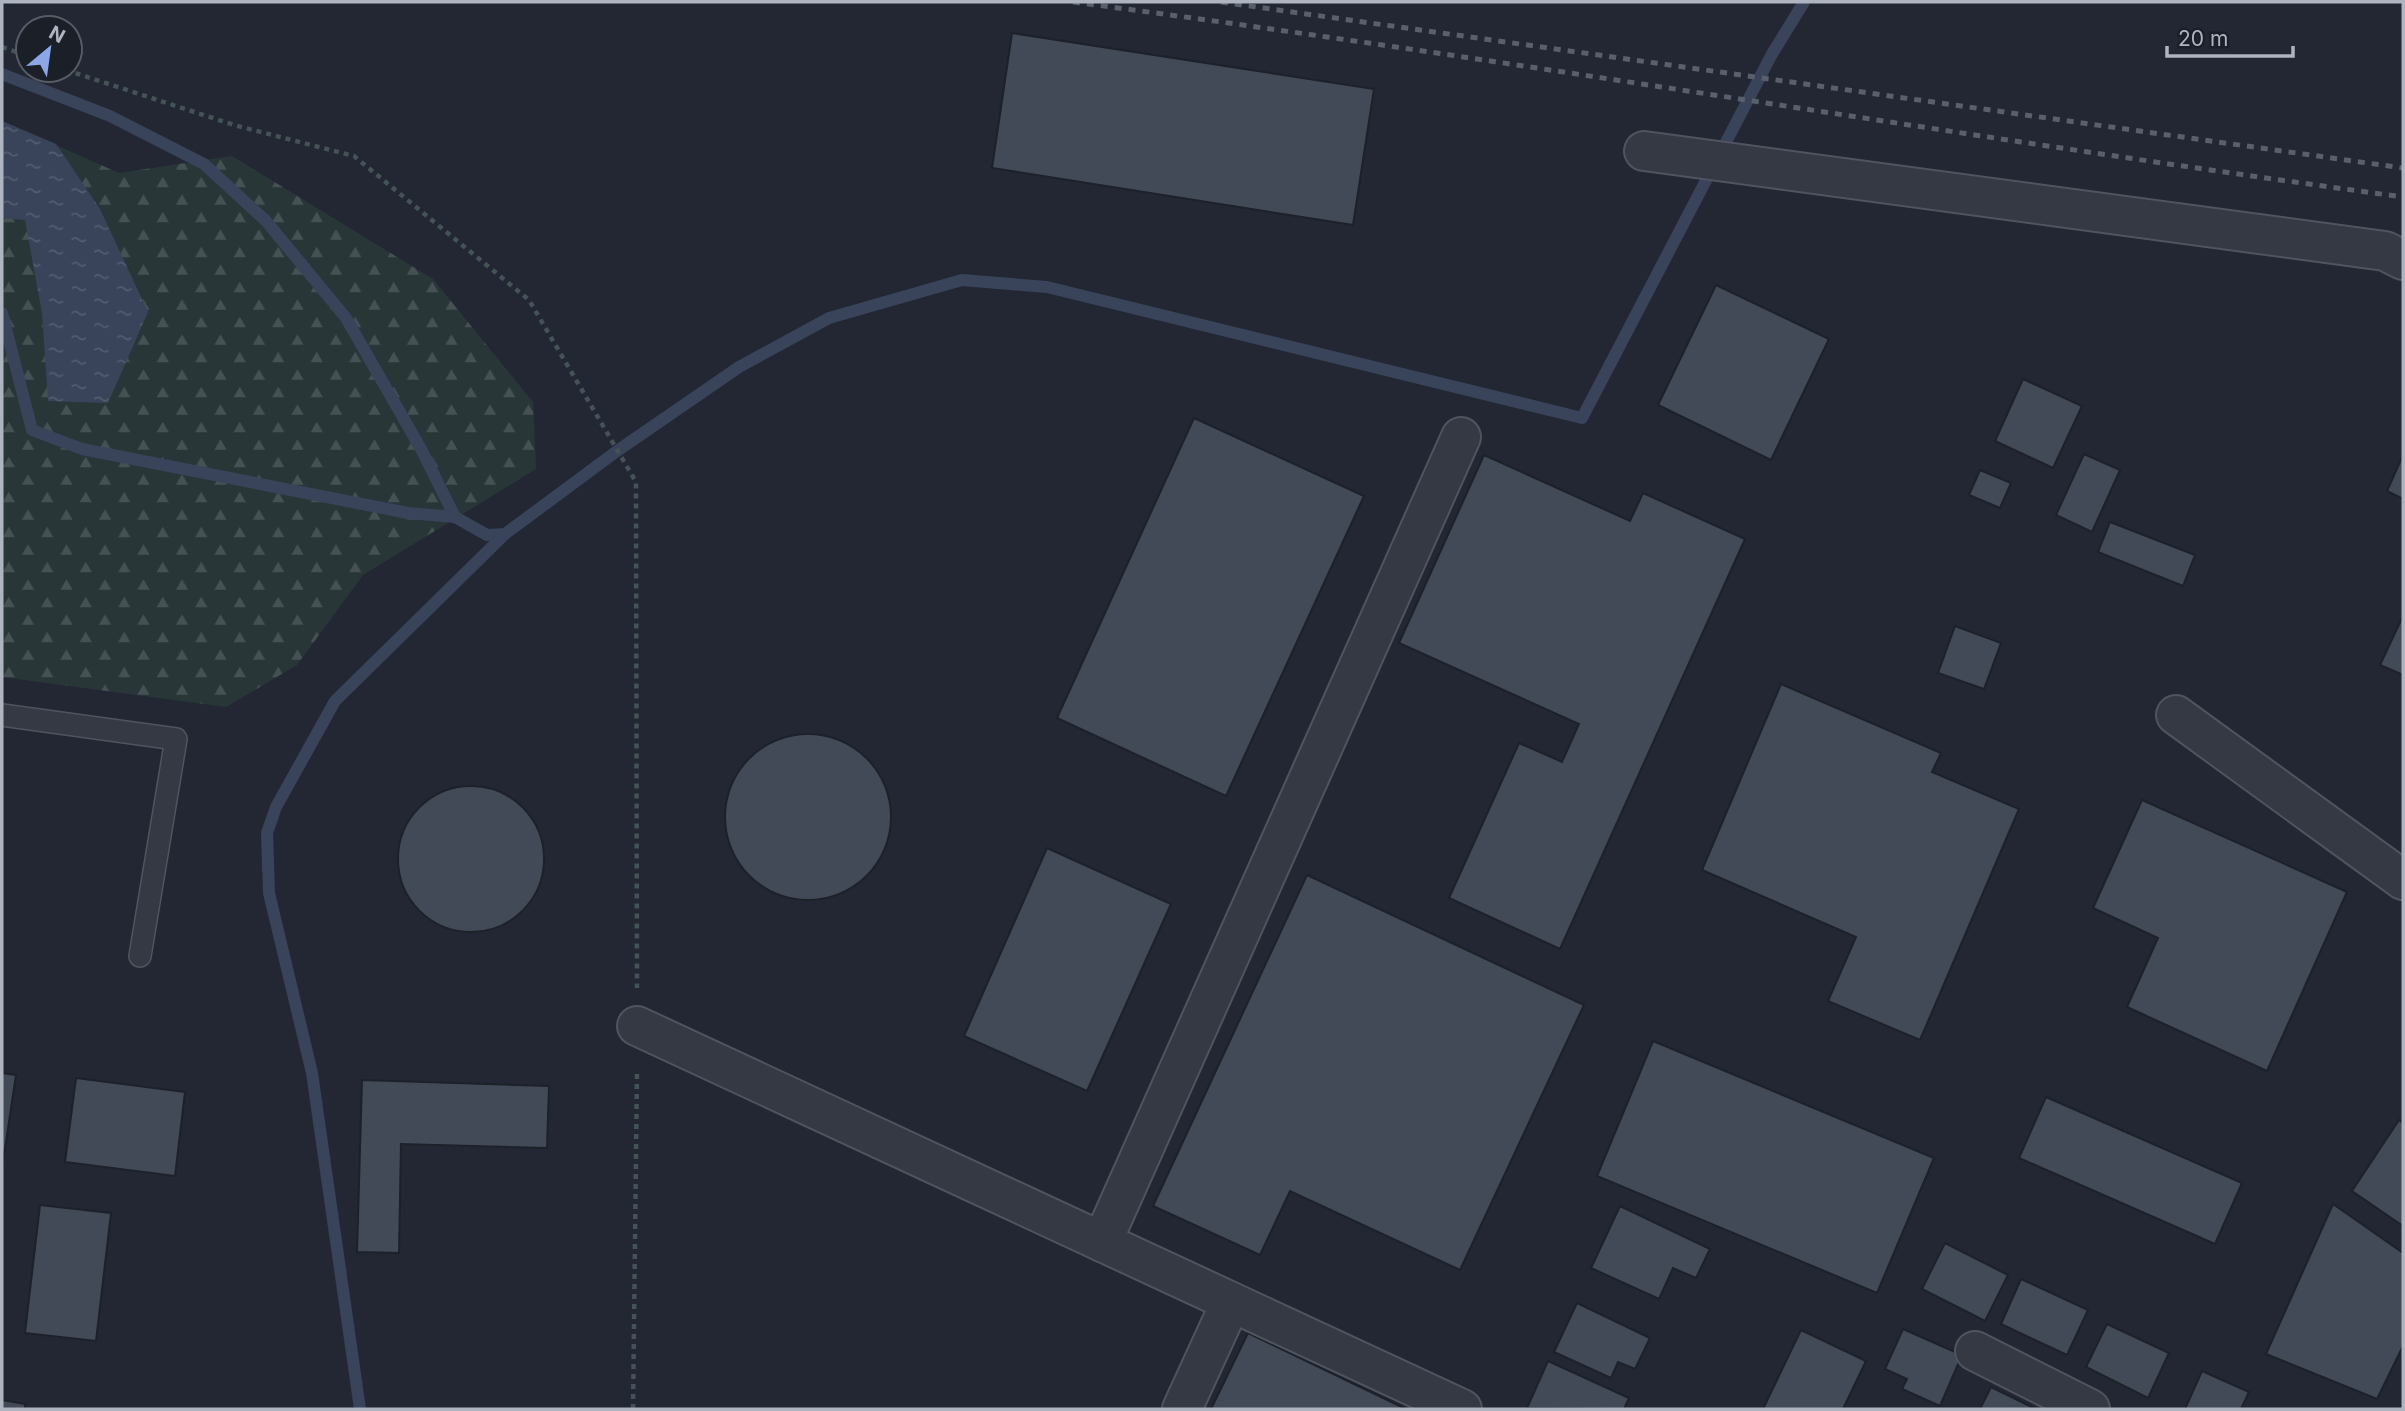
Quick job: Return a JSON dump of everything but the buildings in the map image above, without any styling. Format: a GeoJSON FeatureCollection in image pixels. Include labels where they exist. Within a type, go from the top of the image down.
{"type":"FeatureCollection","features":[{"type":"Feature","properties":{"kind":"street"},"geometry":{"type":"LineString","coordinates":[[1644,151],[2385,251],[2403,260]]}},
{"type":"Feature","properties":{"kind":"street"},"geometry":{"type":"LineString","coordinates":[[1102,1242],[1461,437]]}},
{"type":"Feature","properties":{"kind":"street"},"geometry":{"type":"LineString","coordinates":[[2176,715],[2403,880]]}},
{"type":"Feature","properties":{"kind":"street"},"geometry":{"type":"LineString","coordinates":[[637,1026],[1462,1409]]}},
{"type":"Feature","properties":{"kind":"street"},"geometry":{"type":"LineString","coordinates":[[1182,1409],[1231,1302]]}},
{"type":"Feature","properties":{"kind":"street"},"geometry":{"type":"LineString","coordinates":[[1975,1351],[2090,1409]]}},
{"type":"Feature","properties":{"kind":"lane"},"geometry":{"type":"LineString","coordinates":[[2,715],[176,739],[140,956]]}},
{"type":"Feature","properties":{"kind":"path"},"geometry":{"type":"LineString","coordinates":[[84,76],[234,125],[354,156],[529,300],[636,482],[637,1026],[633,1409]]}},
{"type":"Feature","properties":{"kind":"green space"},"geometry":{"type":"Polygon","coordinates":[[[2,121],[119,173],[232,156],[433,279],[533,402],[536,469],[363,575],[297,665],[226,707],[2,677],[2,121]]]}},
{"type":"Feature","properties":{"kind":"water"},"geometry":{"type":"Polygon","coordinates":[[[2,121],[56,144],[100,209],[148,312],[108,403],[48,401],[42,313],[25,220],[2,218],[2,121]]]}},
{"type":"Feature","properties":{"kind":"waterway"},"geometry":{"type":"LineString","coordinates":[[360,1409],[312,1073],[269,893],[267,833],[276,807],[335,701],[505,534],[617,451],[739,367],[829,318],[962,280],[1047,287],[1582,418],[1772,54],[1804,2]]}},
{"type":"Feature","properties":{"kind":"waterway"},"geometry":{"type":"LineString","coordinates":[[2,74],[110,116],[204,164],[266,221],[346,318],[421,449],[455,517]]}},
{"type":"Feature","properties":{"kind":"waterway"},"geometry":{"type":"LineString","coordinates":[[2,313],[32,430],[82,449],[408,513],[455,517],[487,535],[505,534]]}},
{"type":"Feature","properties":{"kind":"railway"},"geometry":{"type":"LineString","coordinates":[[1073,2],[2403,197]]}},
{"type":"Feature","properties":{"kind":"railway"},"geometry":{"type":"LineString","coordinates":[[1221,2],[2403,168]]}}]}
